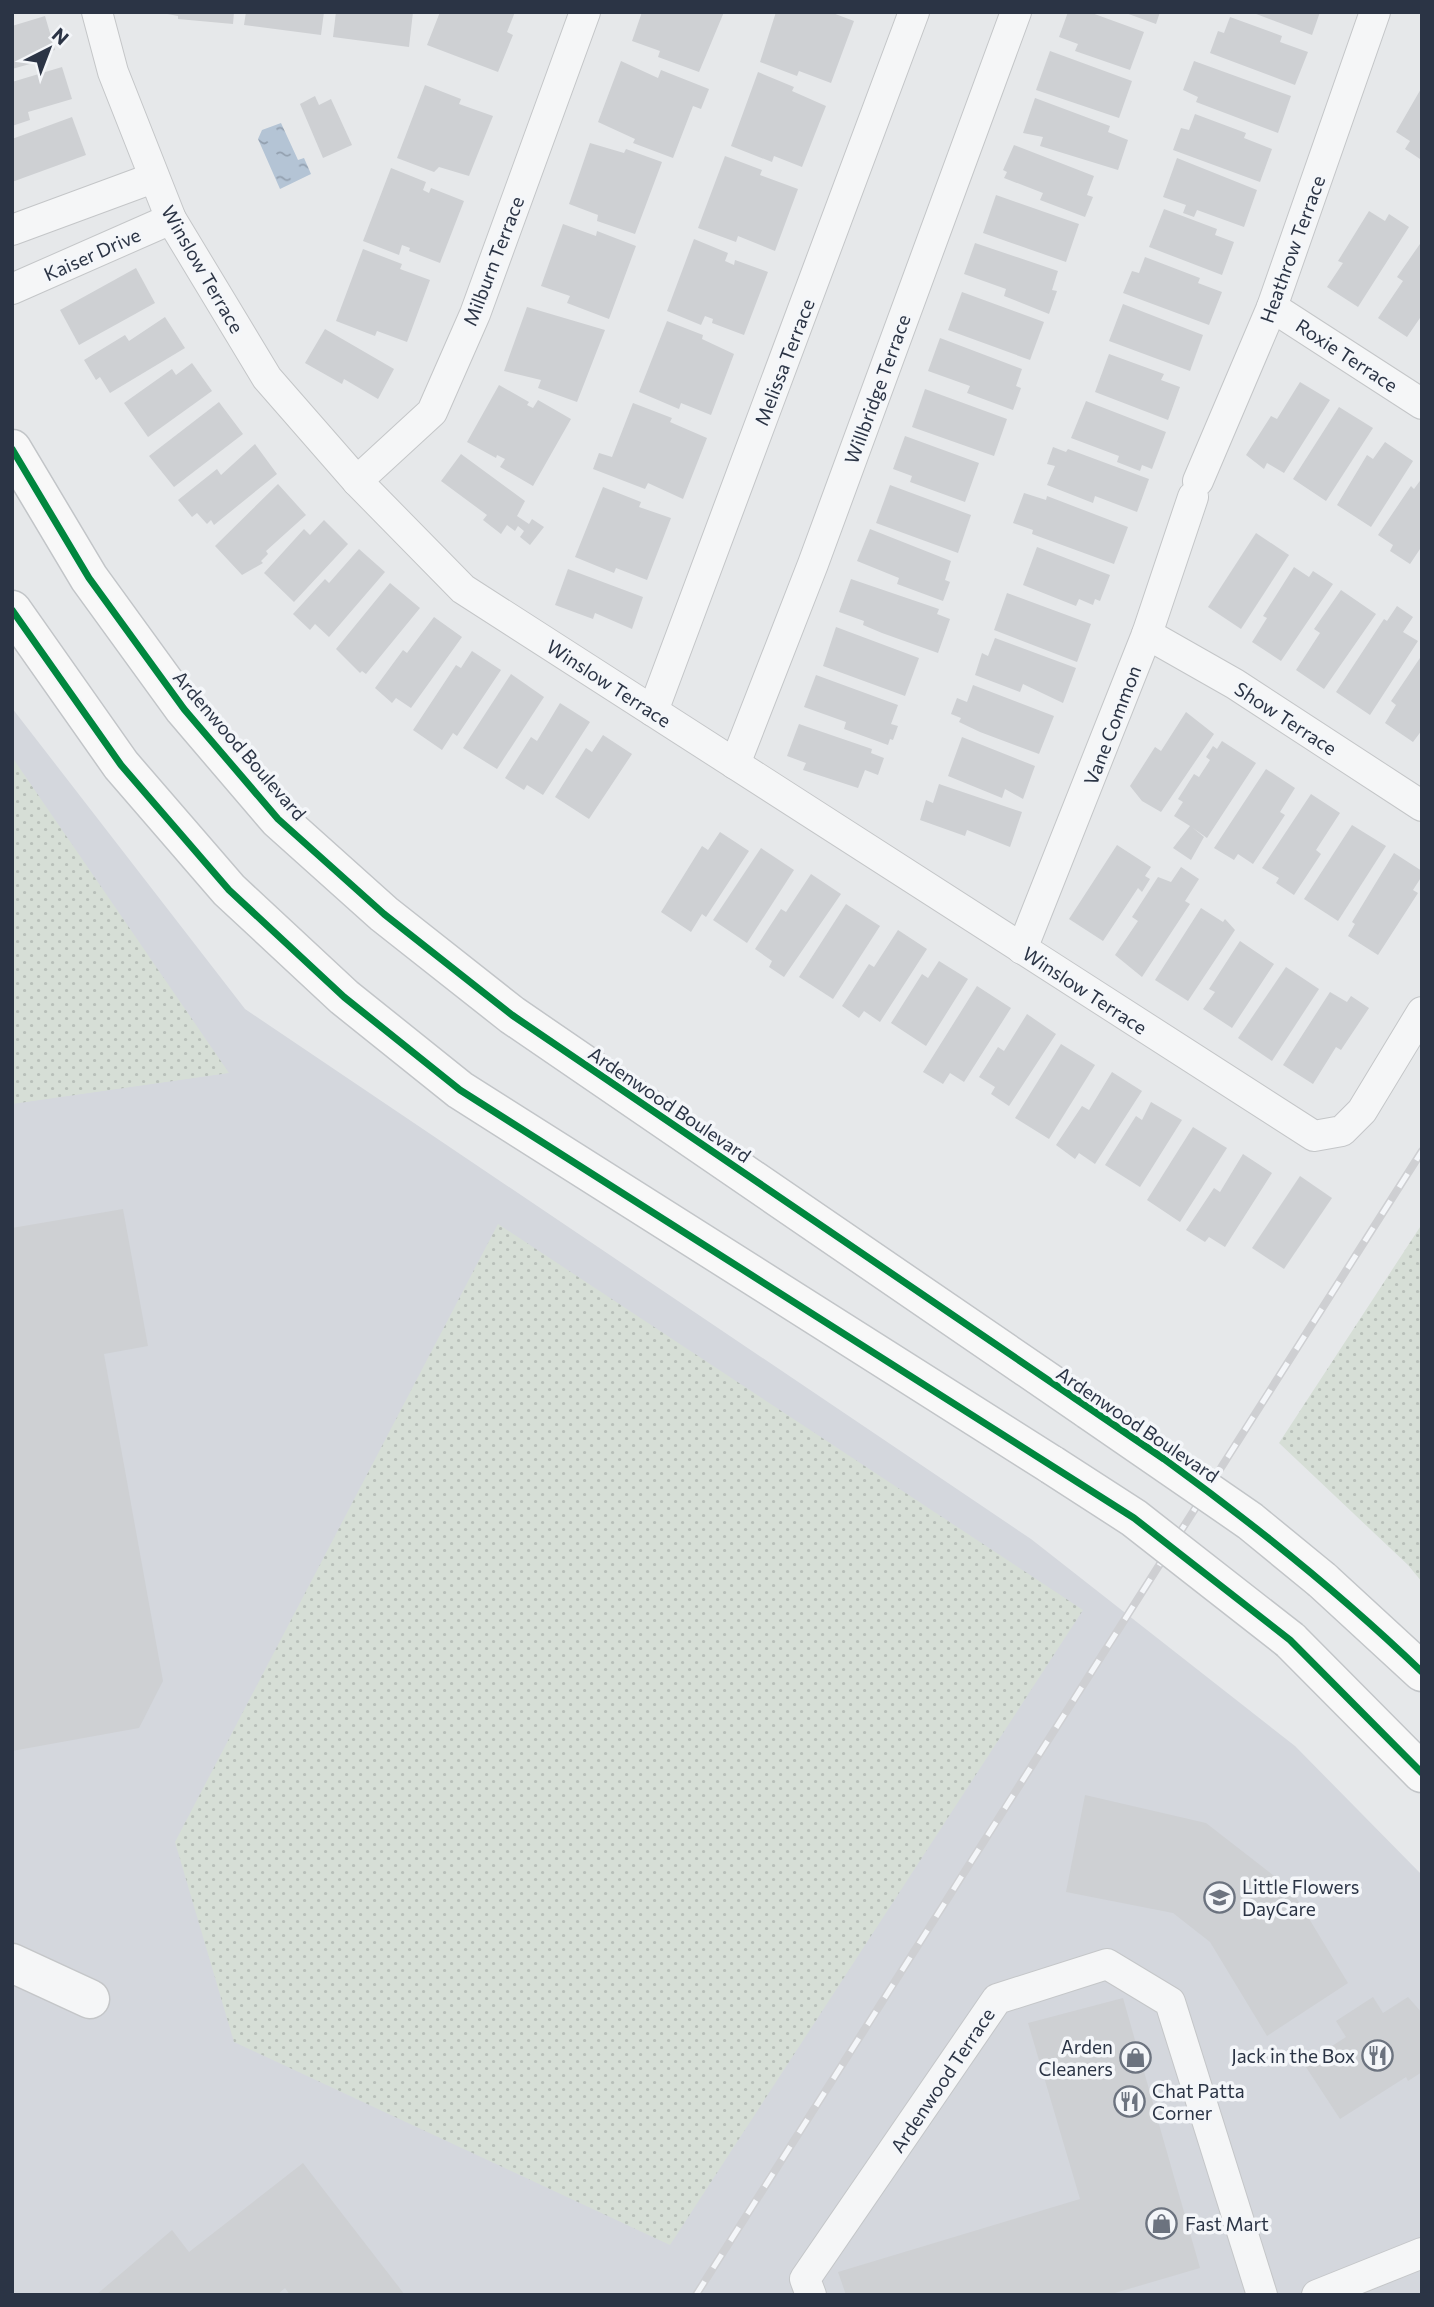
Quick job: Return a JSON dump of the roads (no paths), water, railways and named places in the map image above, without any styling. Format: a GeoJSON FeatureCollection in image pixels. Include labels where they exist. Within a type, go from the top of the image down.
{"type":"FeatureCollection","features":[{"type":"Feature","properties":{"kind":"main road","name":"Ardenwood Boulevard"},"geometry":{"type":"LineString","coordinates":[[12,449],[89,578],[184,709],[278,819],[384,914],[512,1015],[1250,1521],[1322,1580],[1422,1672]]}},
{"type":"Feature","properties":{"kind":"main road"},"geometry":{"type":"LineString","coordinates":[[12,610],[121,765],[229,890],[344,998],[460,1090],[1134,1518],[1290,1640],[1422,1773]]}},
{"type":"Feature","properties":{"kind":"street","name":"Winslow Terrace"},"geometry":{"type":"LineString","coordinates":[[97,12],[113,72],[153,178],[172,219],[267,378],[357,481],[463,589],[1314,1136],[1342,1131],[1362,1111],[1422,1013]]}},
{"type":"Feature","properties":{"kind":"street","name":"Milburn Terrace"},"geometry":{"type":"LineString","coordinates":[[357,481],[432,412],[475,314],[584,12]]}},
{"type":"Feature","properties":{"kind":"street","name":"Melissa Terrace"},"geometry":{"type":"LineString","coordinates":[[653,711],[914,12]]}},
{"type":"Feature","properties":{"kind":"street","name":"Willbridge Terrace"},"geometry":{"type":"LineString","coordinates":[[735,764],[813,564],[1016,12]]}},
{"type":"Feature","properties":{"kind":"street","name":"Heathrow Terrace"},"geometry":{"type":"LineString","coordinates":[[1196,489],[1272,307],[1375,12]]}},
{"type":"Feature","properties":{"kind":"street"},"geometry":{"type":"LineString","coordinates":[[12,230],[153,178]]}},
{"type":"Feature","properties":{"kind":"street","name":"Kaiser Drive"},"geometry":{"type":"LineString","coordinates":[[12,289],[172,219]]}},
{"type":"Feature","properties":{"kind":"street","name":"Roxie Terrace"},"geometry":{"type":"LineString","coordinates":[[1272,307],[1422,404]]}},
{"type":"Feature","properties":{"kind":"street","name":"Vane Common"},"geometry":{"type":"LineString","coordinates":[[1022,949],[1147,634],[1196,489]]}},
{"type":"Feature","properties":{"kind":"street","name":"Show Terrace"},"geometry":{"type":"LineString","coordinates":[[1147,634],[1235,684],[1422,806]]}},
{"type":"Feature","properties":{"kind":"street"},"geometry":{"type":"LineString","coordinates":[[12,1963],[90,1999]]}},
{"type":"Feature","properties":{"kind":"street","name":"Ardenwood Terrace"},"geometry":{"type":"LineString","coordinates":[[811,2295],[805,2279],[998,1999],[1107,1964],[1170,2002],[1262,2295]]}},
{"type":"Feature","properties":{"kind":"street"},"geometry":{"type":"LineString","coordinates":[[1317,2295],[1422,2253]]}},
{"type":"Feature","properties":{"kind":"water"},"geometry":{"type":"Polygon","coordinates":[[[281,123],[298,160],[304,158],[311,174],[280,189],[258,139],[262,130],[281,123]]]}},
{"type":"Feature","properties":{"kind":"railway"},"geometry":{"type":"LineString","coordinates":[[696,2295],[1422,1151]]}},
{"type":"Feature","properties":{"kind":"place","name":"Little Flowers DayCare"},"geometry":{"type":"Point","coordinates":[1219,1897]}},
{"type":"Feature","properties":{"kind":"place","name":"Jack in the Box"},"geometry":{"type":"Point","coordinates":[1378,2055]}},
{"type":"Feature","properties":{"kind":"place","name":"Arden Cleaners"},"geometry":{"type":"Point","coordinates":[1136,2057]}},
{"type":"Feature","properties":{"kind":"place","name":"Chat Patta Corner"},"geometry":{"type":"Point","coordinates":[1129,2101]}},
{"type":"Feature","properties":{"kind":"place","name":"Fast Mart"},"geometry":{"type":"Point","coordinates":[1162,2223]}}]}
